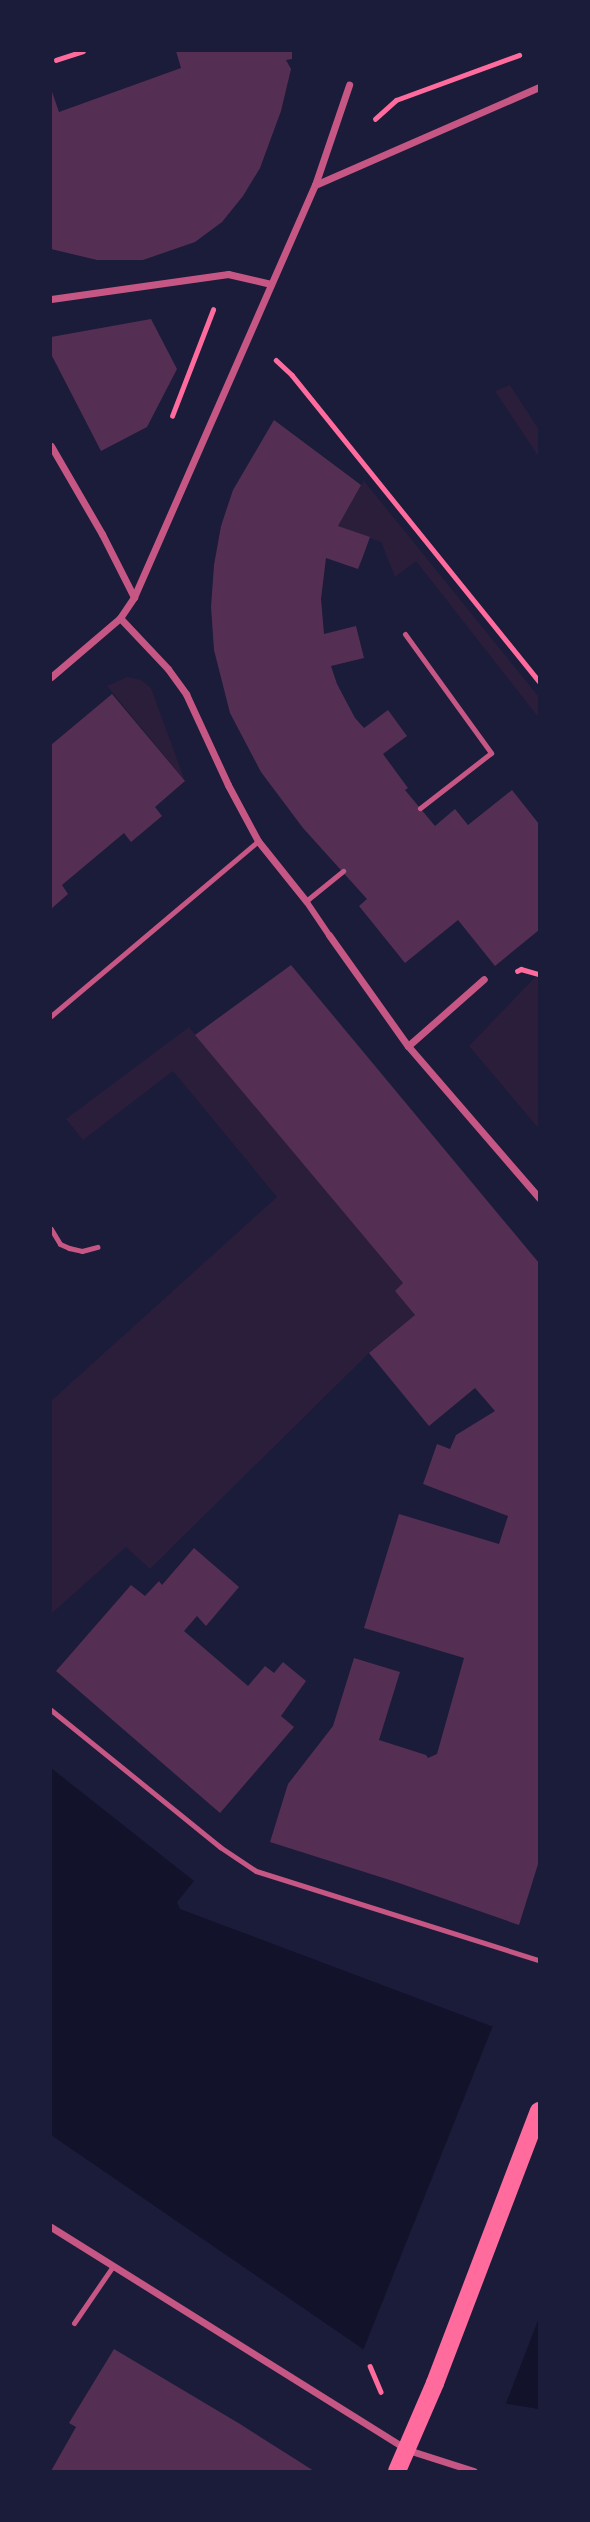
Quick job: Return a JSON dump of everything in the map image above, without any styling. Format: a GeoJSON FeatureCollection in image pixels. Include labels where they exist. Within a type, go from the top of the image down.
{"type":"FeatureCollection","features":[{"type":"Feature","properties":{"kind":"main road"},"geometry":{"type":"LineString","coordinates":[[397,2471],[435,2383],[539,2111]]}},
{"type":"Feature","properties":{"kind":"street"},"geometry":{"type":"LineString","coordinates":[[51,677],[120,618],[134,597],[315,185],[348,85]]}},
{"type":"Feature","properties":{"kind":"street"},"geometry":{"type":"LineString","coordinates":[[315,185],[539,87]]}},
{"type":"Feature","properties":{"kind":"street"},"geometry":{"type":"LineString","coordinates":[[51,299],[228,274],[271,284]]}},
{"type":"Feature","properties":{"kind":"street"},"geometry":{"type":"LineString","coordinates":[[51,446],[102,534],[134,597]]}},
{"type":"Feature","properties":{"kind":"street"},"geometry":{"type":"LineString","coordinates":[[120,618],[168,669],[186,694],[228,785],[258,841],[306,901],[408,1045],[539,1198]]}},
{"type":"Feature","properties":{"kind":"street"},"geometry":{"type":"LineString","coordinates":[[408,1045],[484,979]]}},
{"type":"Feature","properties":{"kind":"street"},"geometry":{"type":"LineString","coordinates":[[51,2227],[408,2450],[474,2471]]}},
{"type":"Feature","properties":{"kind":"lane"},"geometry":{"type":"LineString","coordinates":[[405,634],[491,753],[419,808]]}},
{"type":"Feature","properties":{"kind":"lane"},"geometry":{"type":"LineString","coordinates":[[51,1016],[258,841]]}},
{"type":"Feature","properties":{"kind":"lane"},"geometry":{"type":"LineString","coordinates":[[306,901],[343,871]]}},
{"type":"Feature","properties":{"kind":"lane"},"geometry":{"type":"LineString","coordinates":[[51,1228],[60,1244],[69,1248],[82,1251],[97,1247]]}},
{"type":"Feature","properties":{"kind":"lane"},"geometry":{"type":"LineString","coordinates":[[51,1710],[220,1847],[256,1871],[539,1960]]}},
{"type":"Feature","properties":{"kind":"lane"},"geometry":{"type":"LineString","coordinates":[[74,2323],[113,2266]]}},
{"type":"Feature","properties":{"kind":"path"},"geometry":{"type":"LineString","coordinates":[[56,60],[83,51]]}},
{"type":"Feature","properties":{"kind":"path"},"geometry":{"type":"LineString","coordinates":[[249,335],[292,374],[539,681]]}},
{"type":"Feature","properties":{"kind":"shaded area"},"geometry":{"type":"Polygon","coordinates":[[[510,385],[539,430],[539,457],[495,391],[510,385]]]}},
{"type":"Feature","properties":{"kind":"shaded area"},"geometry":{"type":"Polygon","coordinates":[[[364,481],[539,697],[539,718],[416,561],[395,577],[381,542],[338,526],[351,497],[364,481]]]}},
{"type":"Feature","properties":{"kind":"shaded area"},"geometry":{"type":"Polygon","coordinates":[[[127,677],[141,680],[151,688],[185,781],[107,686],[127,677]]]}},
{"type":"Feature","properties":{"kind":"shaded area"},"geometry":{"type":"Polygon","coordinates":[[[539,973],[539,1129],[469,1046],[539,973]]]}},
{"type":"Feature","properties":{"kind":"shaded area"},"geometry":{"type":"Polygon","coordinates":[[[189,1027],[403,1283],[395,1291],[415,1315],[369,1353],[150,1569],[126,1547],[51,1614],[51,1401],[277,1197],[173,1071],[83,1140],[66,1119],[189,1027]]]}},
{"type":"Feature","properties":{"kind":"shaded area"},"geometry":{"type":"Polygon","coordinates":[[[51,1768],[194,1881],[177,1902],[180,1909],[499,2029],[539,2029],[539,2409],[508,2404],[363,2349],[51,2135],[51,1768]]]}},
{"type":"Feature","properties":{"kind":"pier"},"geometry":{"type":"Polygon","coordinates":[[[494,2023],[539,2025],[539,2318],[505,2406],[362,2353],[494,2023]]]}},
{"type":"Feature","properties":{"kind":"building"},"geometry":{"type":"Polygon","coordinates":[[[176,51],[292,51],[292,59],[286,60],[291,69],[281,111],[260,168],[243,196],[222,222],[195,242],[143,260],[97,260],[51,249],[51,89],[59,112],[181,68],[176,51]]]}},
{"type":"Feature","properties":{"kind":"building"},"geometry":{"type":"Polygon","coordinates":[[[151,319],[177,369],[147,427],[101,451],[51,354],[51,337],[151,319]]]}},
{"type":"Feature","properties":{"kind":"building"},"geometry":{"type":"Polygon","coordinates":[[[274,420],[361,485],[338,526],[370,537],[358,569],[326,558],[321,599],[324,634],[356,626],[364,658],[331,666],[355,718],[364,728],[388,710],[407,736],[383,754],[408,788],[405,790],[435,826],[455,809],[468,825],[512,790],[539,824],[539,930],[495,966],[458,920],[405,963],[359,906],[367,899],[303,828],[261,772],[230,713],[214,650],[211,607],[214,565],[221,526],[233,490],[274,420]]]}},
{"type":"Feature","properties":{"kind":"building"},"geometry":{"type":"Polygon","coordinates":[[[112,694],[185,781],[155,807],[162,816],[131,842],[124,833],[62,885],[68,894],[51,909],[51,745],[112,694]]]}},
{"type":"Feature","properties":{"kind":"building"},"geometry":{"type":"Polygon","coordinates":[[[291,965],[539,1263],[539,1861],[519,1925],[270,1842],[288,1784],[333,1726],[354,1658],[400,1672],[379,1740],[426,1755],[428,1758],[437,1754],[464,1658],[364,1628],[399,1514],[499,1544],[508,1516],[423,1484],[437,1444],[450,1449],[456,1435],[495,1411],[475,1388],[429,1426],[369,1353],[415,1315],[395,1291],[403,1283],[195,1035],[291,965]]]}},
{"type":"Feature","properties":{"kind":"building"},"geometry":{"type":"Polygon","coordinates":[[[194,1548],[239,1587],[206,1626],[197,1616],[184,1631],[248,1686],[265,1666],[274,1673],[283,1662],[306,1681],[281,1716],[294,1727],[220,1813],[56,1671],[131,1585],[145,1596],[159,1581],[162,1585],[194,1548]]]}},
{"type":"Feature","properties":{"kind":"building"},"geometry":{"type":"Polygon","coordinates":[[[114,2349],[314,2471],[51,2471],[76,2427],[69,2423],[114,2349]]]}}]}
